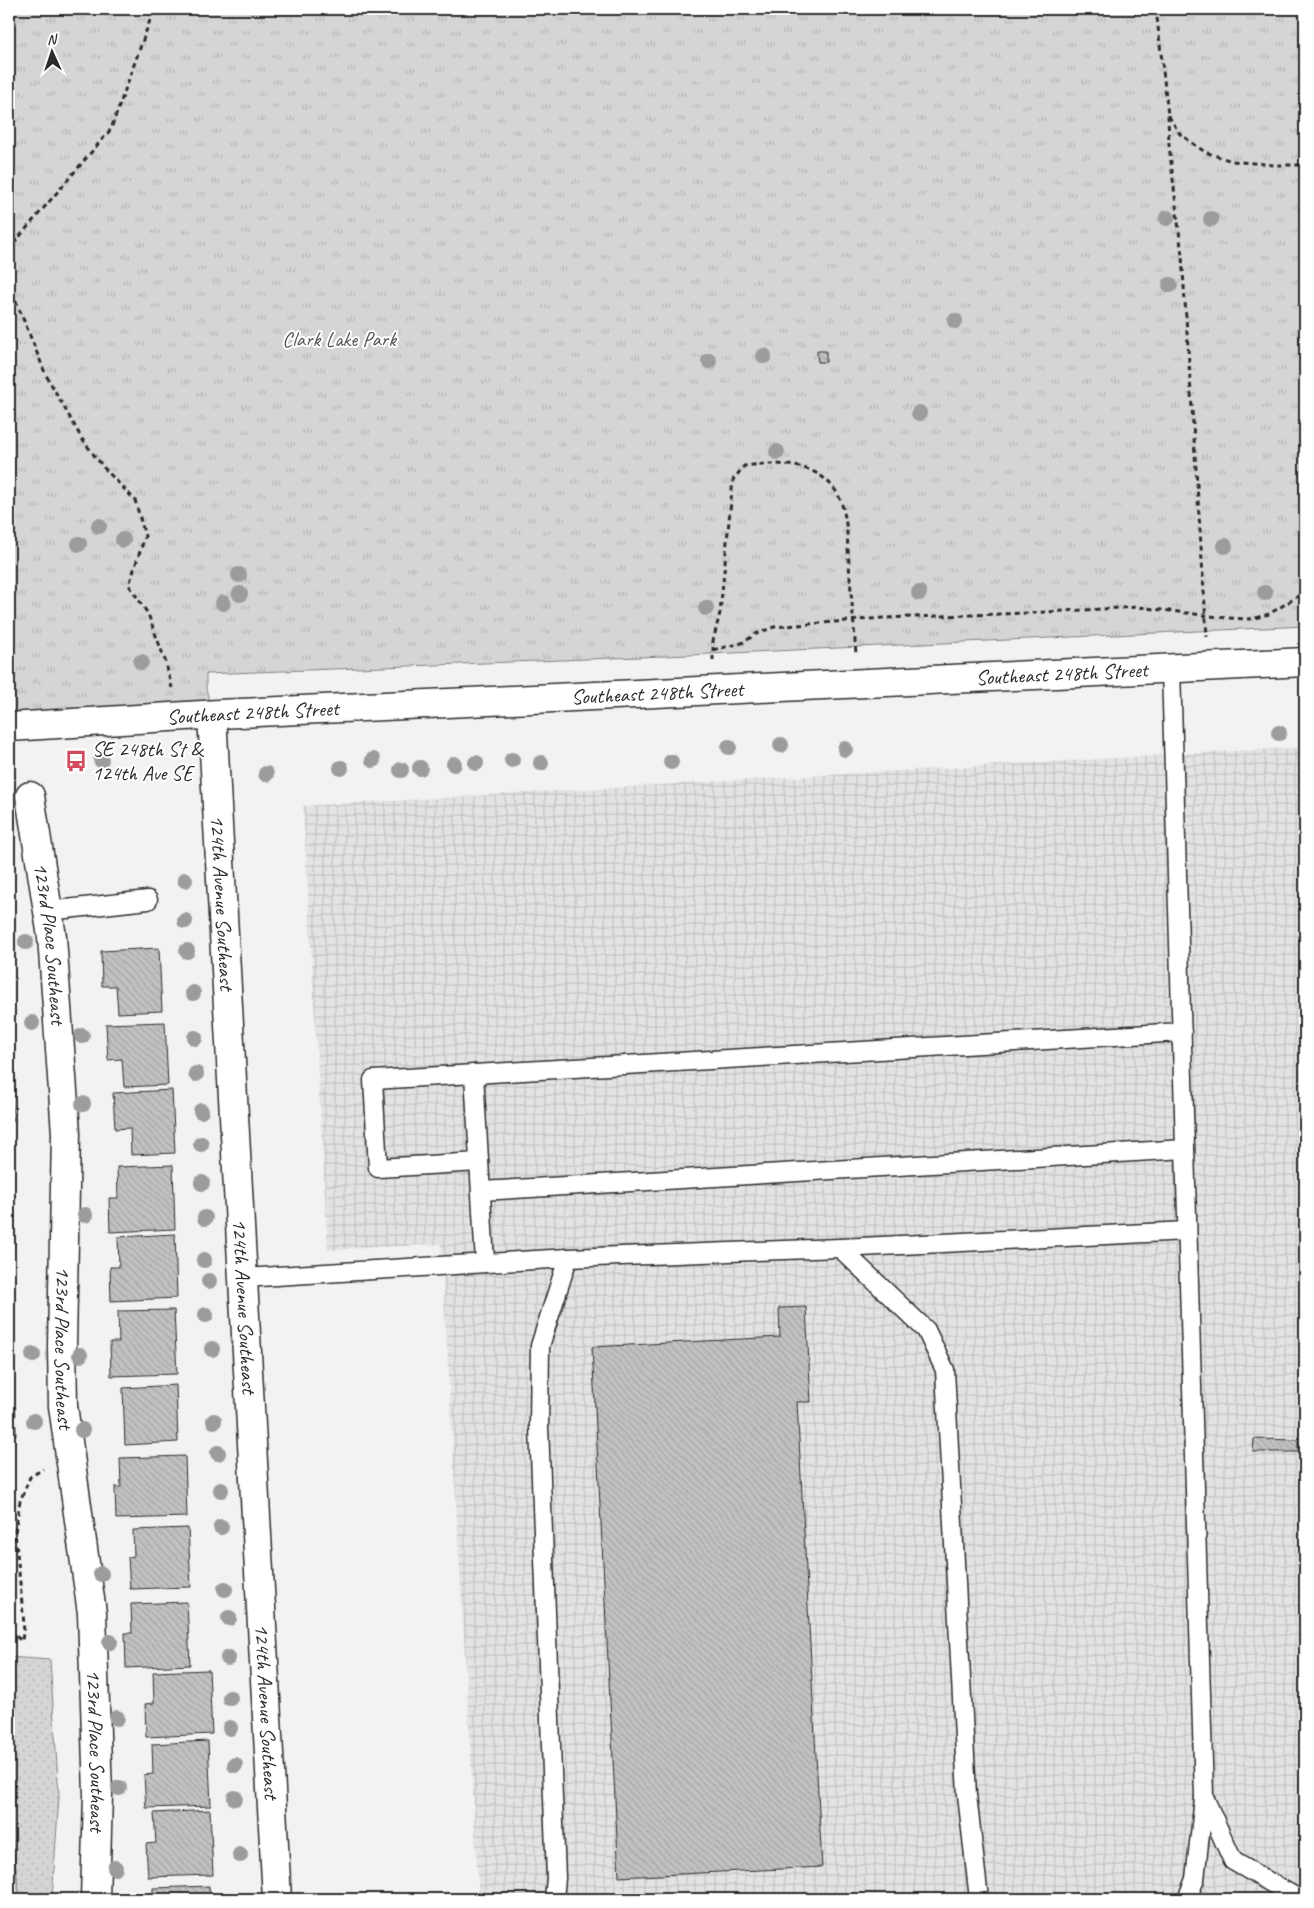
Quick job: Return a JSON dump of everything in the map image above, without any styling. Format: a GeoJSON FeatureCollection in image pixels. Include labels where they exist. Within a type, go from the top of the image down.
{"type":"FeatureCollection","features":[{"type":"Feature","properties":{"kind":"street","name":"Southeast 248th Street"},"geometry":{"type":"LineString","coordinates":[[9,727],[212,715],[1305,662]]}},
{"type":"Feature","properties":{"kind":"street","name":"124th Avenue Southeast"},"geometry":{"type":"LineString","coordinates":[[212,715],[277,1899]]}},
{"type":"Feature","properties":{"kind":"street","name":"123rd Place Southeast"},"geometry":{"type":"LineString","coordinates":[[30,796],[52,937],[66,1133],[62,1346],[63,1406],[92,1613],[98,1794],[95,1899]]}},
{"type":"Feature","properties":{"kind":"lane"},"geometry":{"type":"LineString","coordinates":[[1171,669],[1204,1797],[1194,1879],[1187,1899]]}},
{"type":"Feature","properties":{"kind":"lane"},"geometry":{"type":"LineString","coordinates":[[48,911],[148,900]]}},
{"type":"Feature","properties":{"kind":"lane"},"geometry":{"type":"LineString","coordinates":[[479,1162],[378,1168],[373,1080],[1182,1032]]}},
{"type":"Feature","properties":{"kind":"lane"},"geometry":{"type":"LineString","coordinates":[[474,1074],[485,1263]]}},
{"type":"Feature","properties":{"kind":"lane"},"geometry":{"type":"LineString","coordinates":[[481,1191],[1185,1149]]}},
{"type":"Feature","properties":{"kind":"lane"},"geometry":{"type":"LineString","coordinates":[[243,1278],[568,1258],[840,1248],[1188,1231]]}},
{"type":"Feature","properties":{"kind":"lane"},"geometry":{"type":"LineString","coordinates":[[840,1248],[926,1330],[945,1370],[967,1796],[979,1899]]}},
{"type":"Feature","properties":{"kind":"lane"},"geometry":{"type":"LineString","coordinates":[[554,1899],[556,1878],[539,1426],[540,1346],[568,1258]]}},
{"type":"Feature","properties":{"kind":"lane"},"geometry":{"type":"LineString","coordinates":[[1204,1797],[1233,1861],[1299,1899]]}},
{"type":"Feature","properties":{"kind":"path"},"geometry":{"type":"LineString","coordinates":[[9,251],[111,129],[154,9]]}},
{"type":"Feature","properties":{"kind":"path"},"geometry":{"type":"LineString","coordinates":[[1156,9],[1182,256],[1210,667]]}},
{"type":"Feature","properties":{"kind":"path"},"geometry":{"type":"LineString","coordinates":[[1168,115],[1180,134],[1205,152],[1232,161],[1274,165],[1305,165]]}},
{"type":"Feature","properties":{"kind":"path"},"geometry":{"type":"LineString","coordinates":[[9,284],[46,375],[82,439],[104,468],[135,500],[146,536],[129,585],[148,614],[165,660],[177,717]]}},
{"type":"Feature","properties":{"kind":"path"},"geometry":{"type":"LineString","coordinates":[[713,691],[713,641],[720,613],[732,480],[744,466],[766,463],[796,465],[814,472],[826,480],[837,493],[844,511],[859,684]]}},
{"type":"Feature","properties":{"kind":"path"},"geometry":{"type":"LineString","coordinates":[[713,650],[742,643],[756,634],[774,627],[854,620],[1138,607],[1206,616],[1252,619],[1269,614],[1290,602],[1305,589]]}},
{"type":"Feature","properties":{"kind":"path"},"geometry":{"type":"LineString","coordinates":[[9,1630],[22,1641],[24,1624],[15,1532],[20,1501],[30,1478],[69,1450]]}},
{"type":"Feature","properties":{"kind":"shaded area"},"geometry":{"type":"Polygon","coordinates":[[[1305,747],[1305,1899],[479,1899],[441,1244],[328,1250],[303,806],[1305,747]]]}},
{"type":"Feature","properties":{"kind":"green space","name":"Clark Lake Park"},"geometry":{"type":"Polygon","coordinates":[[[9,9],[1305,9],[1305,626],[689,655],[206,674],[206,688],[212,715],[9,727],[9,9]]]}},
{"type":"Feature","properties":{"kind":"green space"},"geometry":{"type":"Polygon","coordinates":[[[9,1657],[50,1660],[59,1796],[52,1899],[20,1899],[9,1820],[9,1657]]]}},
{"type":"Feature","properties":{"kind":"green space"},"geometry":{"type":"Polygon","coordinates":[[[9,1820],[20,1899],[9,1899],[9,1820]]]}},
{"type":"Feature","properties":{"kind":"building"},"geometry":{"type":"Polygon","coordinates":[[[817,351],[826,351],[826,362],[818,362],[817,351]]]}},
{"type":"Feature","properties":{"kind":"building"},"geometry":{"type":"Polygon","coordinates":[[[159,948],[162,1011],[118,1013],[116,986],[102,986],[101,951],[159,948]]]}},
{"type":"Feature","properties":{"kind":"building"},"geometry":{"type":"Polygon","coordinates":[[[165,1022],[168,1085],[124,1087],[122,1059],[108,1060],[106,1024],[165,1022]]]}},
{"type":"Feature","properties":{"kind":"building"},"geometry":{"type":"Polygon","coordinates":[[[9,1085],[11,1085],[14,1121],[9,1121],[9,1085]]]}},
{"type":"Feature","properties":{"kind":"building"},"geometry":{"type":"Polygon","coordinates":[[[172,1090],[175,1153],[131,1155],[130,1128],[115,1129],[113,1093],[172,1090]]]}},
{"type":"Feature","properties":{"kind":"building"},"geometry":{"type":"Polygon","coordinates":[[[173,1165],[175,1229],[110,1232],[109,1198],[118,1198],[117,1167],[173,1165]]]}},
{"type":"Feature","properties":{"kind":"building"},"geometry":{"type":"Polygon","coordinates":[[[175,1234],[177,1298],[111,1301],[110,1267],[119,1267],[118,1237],[175,1234]]]}},
{"type":"Feature","properties":{"kind":"building"},"geometry":{"type":"Polygon","coordinates":[[[9,1262],[11,1262],[12,1290],[9,1290],[9,1262]]]}},
{"type":"Feature","properties":{"kind":"building"},"geometry":{"type":"Polygon","coordinates":[[[806,1307],[811,1402],[797,1402],[822,1867],[619,1877],[592,1347],[780,1337],[779,1308],[806,1307]]]}},
{"type":"Feature","properties":{"kind":"building"},"geometry":{"type":"Polygon","coordinates":[[[174,1310],[177,1374],[111,1376],[110,1342],[119,1342],[118,1311],[174,1310]]]}},
{"type":"Feature","properties":{"kind":"building"},"geometry":{"type":"Polygon","coordinates":[[[176,1385],[178,1442],[125,1445],[123,1388],[176,1385]]]}},
{"type":"Feature","properties":{"kind":"building"},"geometry":{"type":"Polygon","coordinates":[[[9,1407],[15,1407],[16,1435],[9,1435],[9,1407]]]}},
{"type":"Feature","properties":{"kind":"building"},"geometry":{"type":"Polygon","coordinates":[[[1254,1439],[1298,1440],[1298,1452],[1253,1452],[1254,1439]]]}},
{"type":"Feature","properties":{"kind":"building"},"geometry":{"type":"Polygon","coordinates":[[[185,1456],[187,1517],[116,1519],[115,1487],[121,1487],[120,1458],[185,1456]]]}},
{"type":"Feature","properties":{"kind":"building"},"geometry":{"type":"Polygon","coordinates":[[[188,1528],[191,1587],[130,1589],[128,1557],[134,1556],[133,1530],[188,1528]]]}},
{"type":"Feature","properties":{"kind":"building"},"geometry":{"type":"Polygon","coordinates":[[[187,1602],[190,1665],[126,1668],[125,1633],[132,1633],[131,1604],[187,1602]]]}},
{"type":"Feature","properties":{"kind":"building"},"geometry":{"type":"Polygon","coordinates":[[[209,1670],[212,1734],[146,1737],[145,1704],[154,1703],[153,1672],[209,1670]]]}},
{"type":"Feature","properties":{"kind":"building"},"geometry":{"type":"Polygon","coordinates":[[[208,1741],[211,1806],[146,1808],[144,1775],[153,1774],[152,1744],[208,1741]]]}},
{"type":"Feature","properties":{"kind":"building"},"geometry":{"type":"Polygon","coordinates":[[[210,1810],[213,1875],[148,1877],[146,1844],[156,1843],[154,1813],[210,1810]]]}},
{"type":"Feature","properties":{"kind":"building"},"geometry":{"type":"Polygon","coordinates":[[[209,1886],[210,1899],[153,1899],[153,1888],[209,1886]]]}},
{"type":"Feature","properties":{"kind":"place","name":"SE 248th St & 124th Ave SE"},"geometry":{"type":"Point","coordinates":[76,761]}}]}
